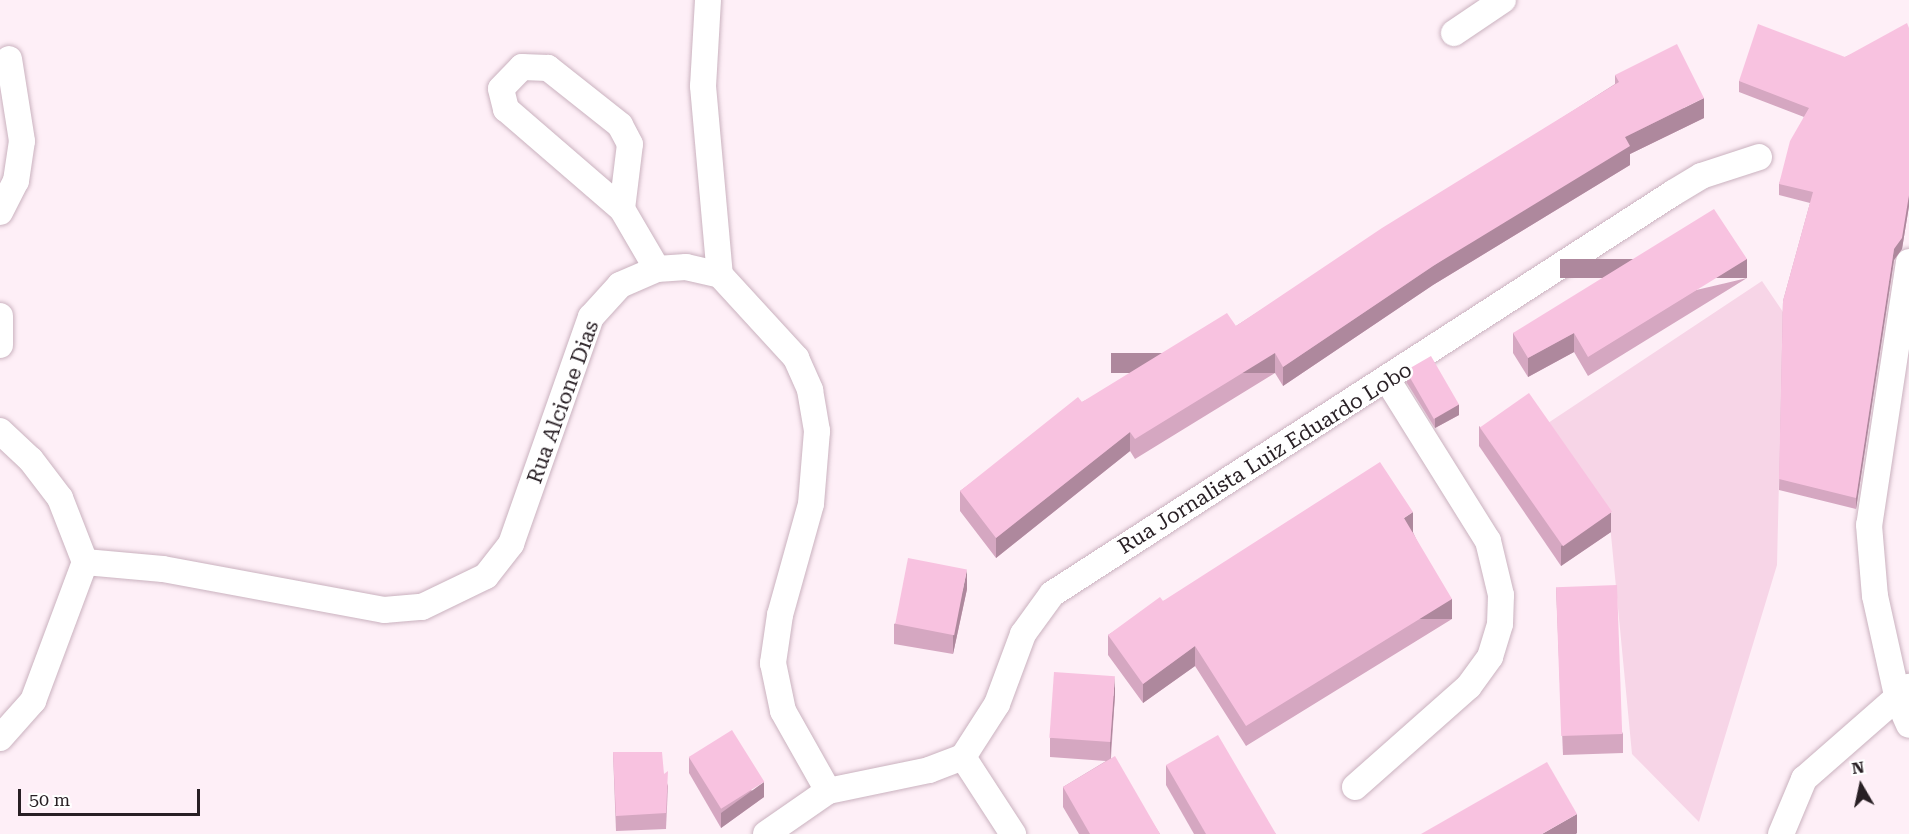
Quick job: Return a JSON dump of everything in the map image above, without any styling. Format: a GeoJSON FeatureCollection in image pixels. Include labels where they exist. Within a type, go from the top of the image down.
{"type":"FeatureCollection","features":[{"type":"Feature","properties":{"kind":"street"},"geometry":{"type":"LineString","coordinates":[[708,0],[704,97],[720,275],[796,358],[810,390],[817,431],[811,504],[780,615],[773,663],[783,711],[828,791]]}},
{"type":"Feature","properties":{"kind":"street"},"geometry":{"type":"LineString","coordinates":[[1454,33],[1503,0]]}},
{"type":"Feature","properties":{"kind":"street"},"geometry":{"type":"LineString","coordinates":[[0,212],[16,181],[22,141],[9,59]]}},
{"type":"Feature","properties":{"kind":"street"},"geometry":{"type":"LineString","coordinates":[[622,208],[630,144],[620,125],[548,68],[522,67],[508,78],[501,89],[506,109],[622,208],[657,269]]}},
{"type":"Feature","properties":{"kind":"street","name":"Rua Jornalista Luiz Eduardo Lobo"},"geometry":{"type":"LineString","coordinates":[[963,757],[997,704],[1023,634],[1052,594],[1388,381],[1701,176],[1759,157]]}},
{"type":"Feature","properties":{"kind":"street"},"geometry":{"type":"LineString","coordinates":[[1909,262],[1869,525],[1875,596],[1903,693],[1909,725]]}},
{"type":"Feature","properties":{"kind":"street","name":"Rua Alcione Dias"},"geometry":{"type":"LineString","coordinates":[[85,562],[163,569],[384,610],[423,607],[457,594],[486,576],[511,544],[591,317],[620,285],[657,269],[687,267],[720,275]]}},
{"type":"Feature","properties":{"kind":"street"},"geometry":{"type":"LineString","coordinates":[[0,316],[0,345]]}},
{"type":"Feature","properties":{"kind":"street"},"geometry":{"type":"LineString","coordinates":[[1355,787],[1469,686],[1490,657],[1500,624],[1502,595],[1488,542],[1388,381]]}},
{"type":"Feature","properties":{"kind":"street"},"geometry":{"type":"LineString","coordinates":[[0,431],[31,460],[60,498],[85,562],[33,701],[0,738]]}},
{"type":"Feature","properties":{"kind":"street"},"geometry":{"type":"LineString","coordinates":[[1781,834],[1804,778],[1903,693]]}},
{"type":"Feature","properties":{"kind":"street"},"geometry":{"type":"LineString","coordinates":[[766,834],[828,791],[929,770],[963,757],[1014,834]]}},
{"type":"Feature","properties":{"kind":"shaded area"},"geometry":{"type":"Polygon","coordinates":[[[1762,281],[1783,312],[1777,565],[1699,822],[1632,754],[1609,514],[1548,423],[1762,281]]]}},
{"type":"Feature","properties":{"kind":"building"},"geometry":{"type":"Polygon","coordinates":[[[1907,23],[1909,28],[1909,195],[1902,238],[1894,249],[1856,498],[1779,479],[1783,301],[1813,192],[1779,184],[1790,141],[1809,108],[1739,81],[1758,24],[1845,57],[1907,23]]]}},
{"type":"Feature","properties":{"kind":"building"},"geometry":{"type":"Polygon","coordinates":[[[1677,44],[1704,98],[1625,137],[1630,146],[1433,266],[1283,367],[1275,353],[1135,439],[1130,432],[996,538],[960,491],[1078,397],[1082,402],[1227,313],[1236,326],[1382,228],[1619,82],[1615,75],[1677,44]]]}},
{"type":"Feature","properties":{"kind":"building"},"geometry":{"type":"Polygon","coordinates":[[[1714,209],[1747,259],[1588,357],[1574,333],[1528,358],[1513,333],[1714,209]]]}},
{"type":"Feature","properties":{"kind":"building"},"geometry":{"type":"Polygon","coordinates":[[[1431,356],[1459,404],[1434,419],[1406,370],[1431,356]]]}},
{"type":"Feature","properties":{"kind":"building"},"geometry":{"type":"Polygon","coordinates":[[[1529,393],[1612,512],[1563,546],[1480,427],[1529,393]]]}},
{"type":"Feature","properties":{"kind":"building"},"geometry":{"type":"Polygon","coordinates":[[[1380,462],[1413,512],[1404,518],[1452,599],[1246,726],[1195,646],[1143,684],[1108,635],[1160,597],[1163,601],[1380,462]]]}},
{"type":"Feature","properties":{"kind":"building"},"geometry":{"type":"Polygon","coordinates":[[[908,558],[967,569],[954,635],[895,624],[908,558]]]}},
{"type":"Feature","properties":{"kind":"building"},"geometry":{"type":"Polygon","coordinates":[[[1617,585],[1622,734],[1561,736],[1556,587],[1617,585]]]}},
{"type":"Feature","properties":{"kind":"building"},"geometry":{"type":"Polygon","coordinates":[[[1054,672],[1115,676],[1110,742],[1049,738],[1054,672]]]}},
{"type":"Feature","properties":{"kind":"building"},"geometry":{"type":"Polygon","coordinates":[[[732,730],[764,782],[721,809],[689,757],[732,730]]]}},
{"type":"Feature","properties":{"kind":"building"},"geometry":{"type":"Polygon","coordinates":[[[1218,735],[1276,834],[1206,834],[1166,765],[1218,735]]]}},
{"type":"Feature","properties":{"kind":"building"},"geometry":{"type":"Polygon","coordinates":[[[613,752],[662,752],[664,774],[668,771],[666,813],[616,816],[613,752]]]}},
{"type":"Feature","properties":{"kind":"building"},"geometry":{"type":"Polygon","coordinates":[[[1115,756],[1160,834],[1090,834],[1063,787],[1115,756]]]}},
{"type":"Feature","properties":{"kind":"building"},"geometry":{"type":"Polygon","coordinates":[[[1547,762],[1577,814],[1542,834],[1421,834],[1547,762]]]}}]}
